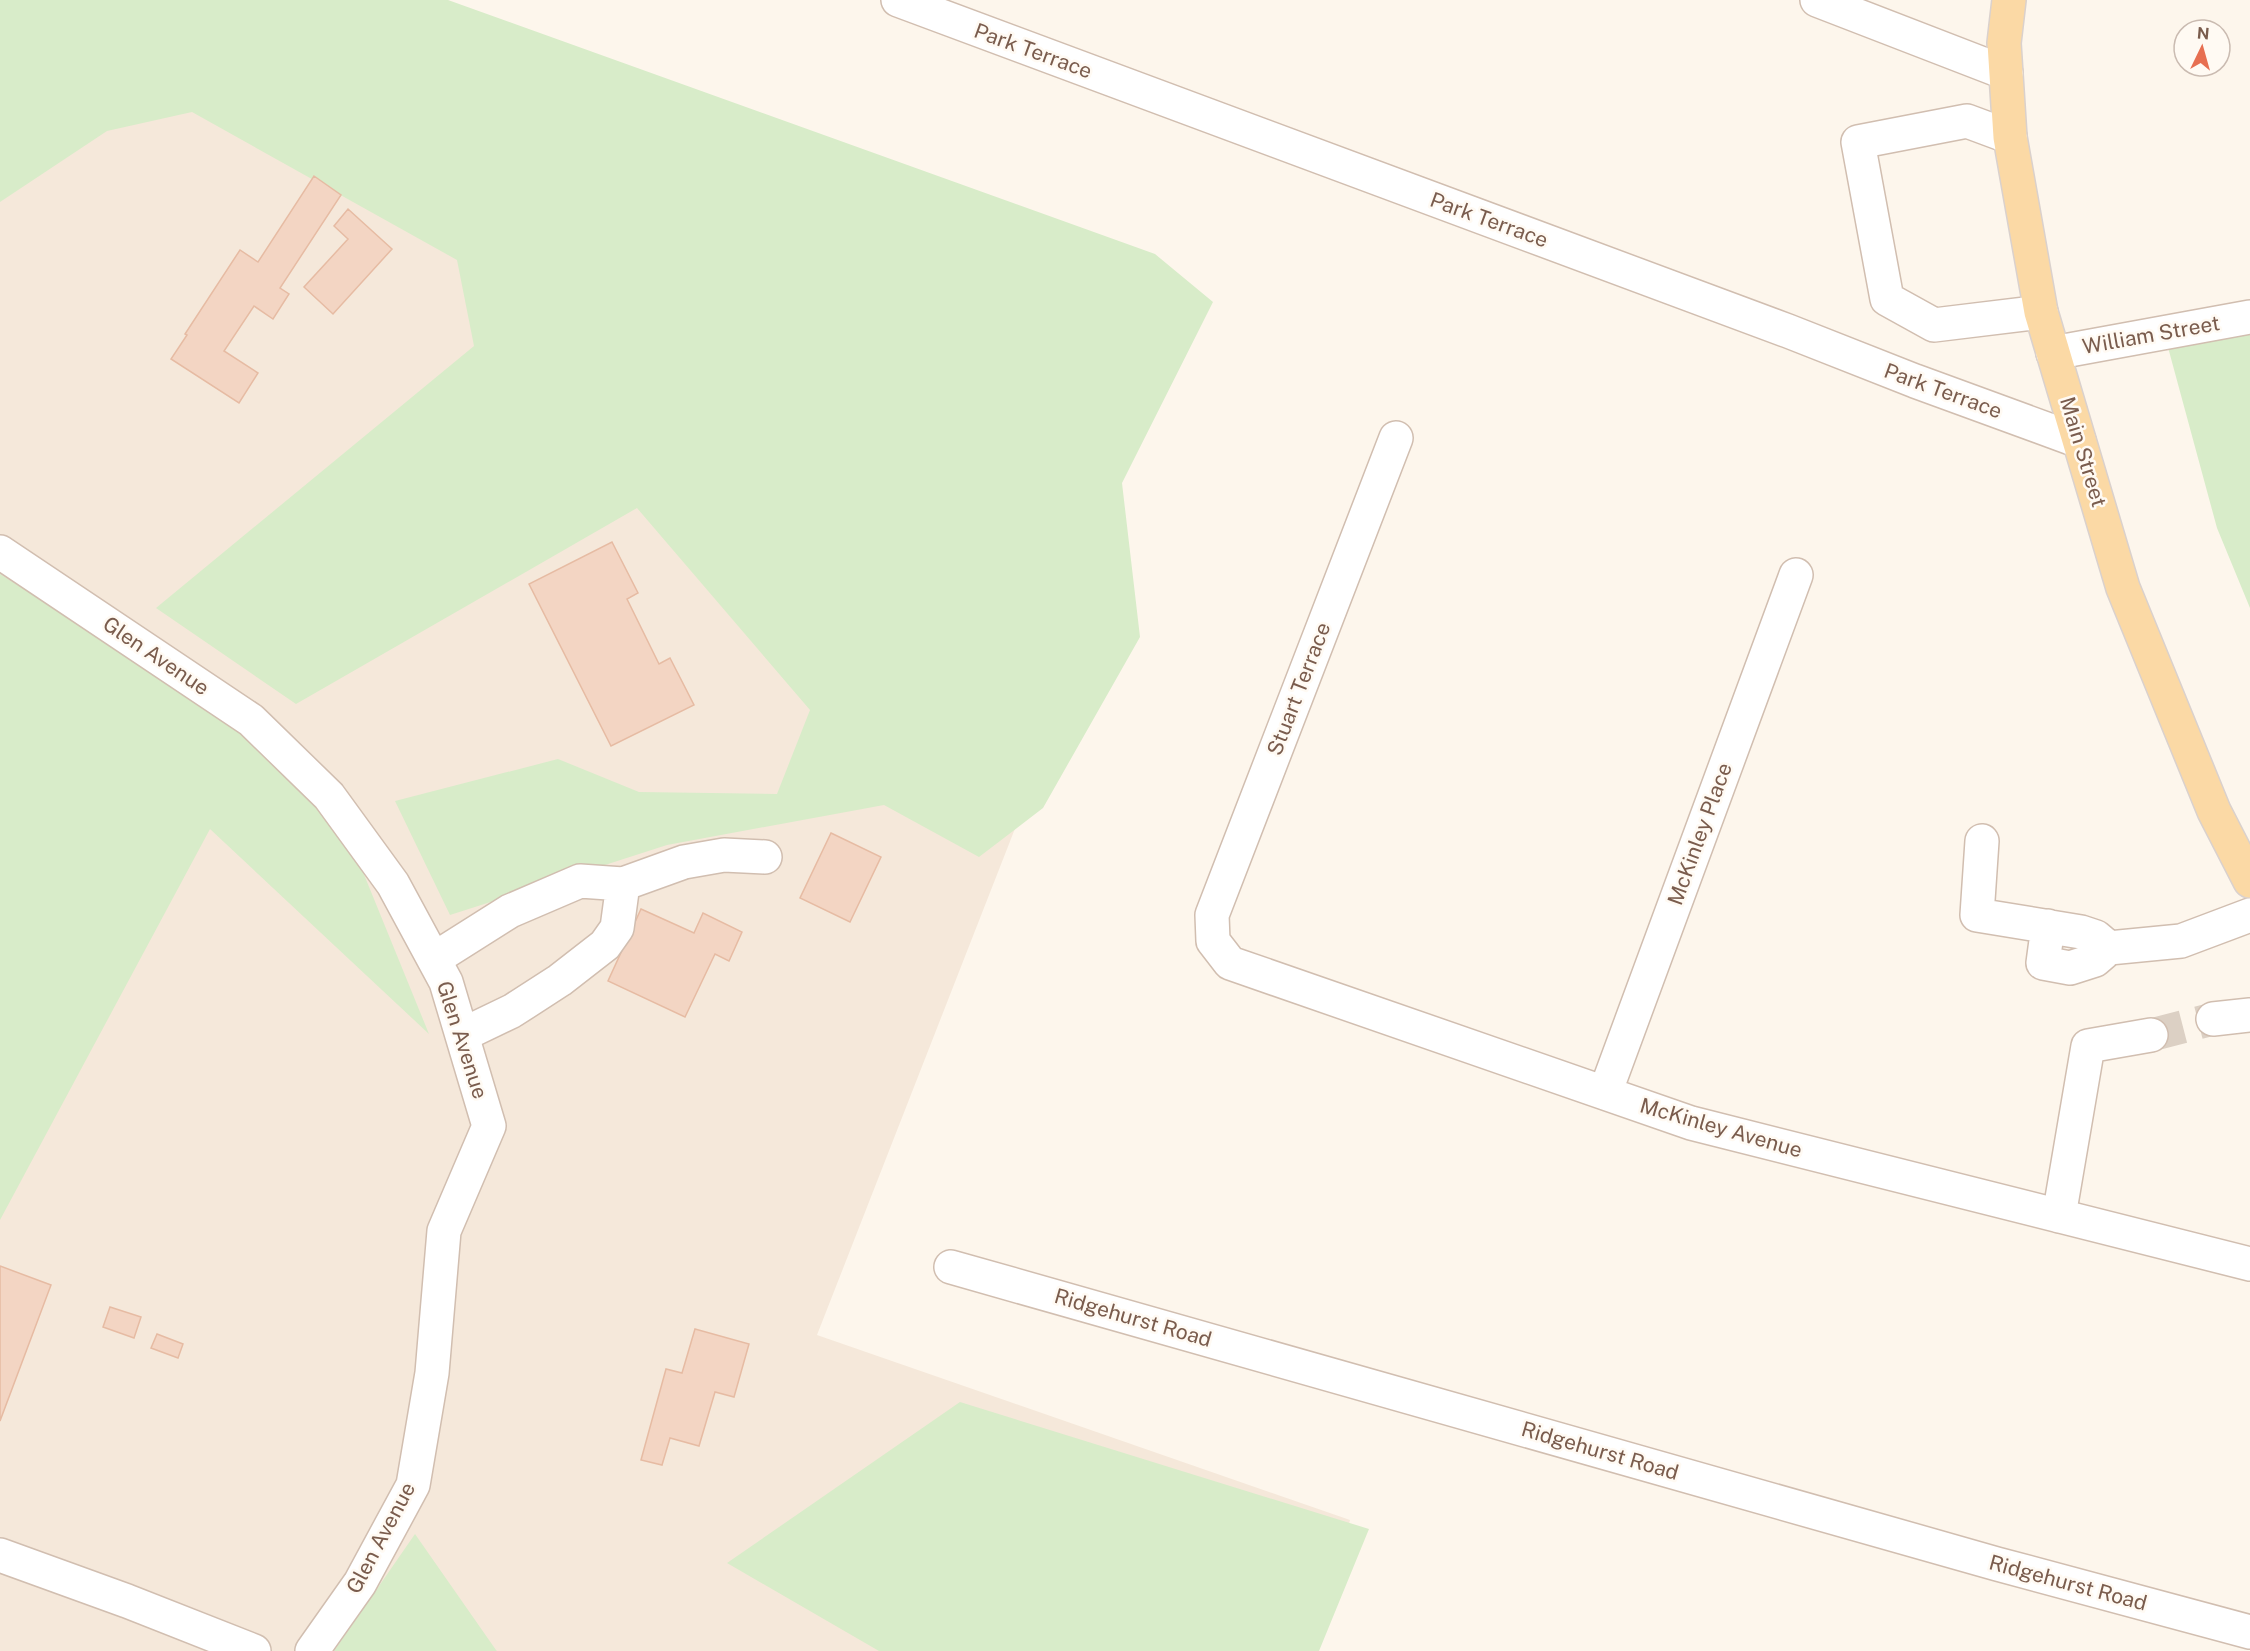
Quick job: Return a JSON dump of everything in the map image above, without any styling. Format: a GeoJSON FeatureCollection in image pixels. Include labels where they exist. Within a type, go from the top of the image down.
{"type":"FeatureCollection","features":[{"type":"Feature","properties":{"kind":"main road","name":"Main Street"},"geometry":{"type":"LineString","coordinates":[[2009,0],[2004,43],[2010,137],[2041,312],[2123,588],[2214,811],[2250,881]]}},
{"type":"Feature","properties":{"kind":"street","name":"Park Terrace"},"geometry":{"type":"LineString","coordinates":[[898,0],[2079,441]]}},
{"type":"Feature","properties":{"kind":"street"},"geometry":{"type":"LineString","coordinates":[[1817,0],[2006,73]]}},
{"type":"Feature","properties":{"kind":"street"},"geometry":{"type":"LineString","coordinates":[[2010,137],[1967,121],[1858,142],[1887,299],[1934,326],[2041,312]]}},
{"type":"Feature","properties":{"kind":"street","name":"William Street"},"geometry":{"type":"LineString","coordinates":[[2053,353],[2250,317]]}},
{"type":"Feature","properties":{"kind":"street","name":"Stuart Terrace"},"geometry":{"type":"LineString","coordinates":[[1213,941],[1212,915],[1396,438]]}},
{"type":"Feature","properties":{"kind":"street","name":"Glen Avenue"},"geometry":{"type":"LineString","coordinates":[[0,552],[251,720],[329,796],[393,884],[446,982],[489,1126],[444,1231],[432,1373],[413,1485],[360,1583],[312,1651]]}},
{"type":"Feature","properties":{"kind":"street","name":"McKinley Place"},"geometry":{"type":"LineString","coordinates":[[1605,1093],[1796,575]]}},
{"type":"Feature","properties":{"kind":"street"},"geometry":{"type":"LineString","coordinates":[[1982,841],[1977,915],[2048,926],[2043,963],[2070,968],[2095,960],[2109,948],[2181,941],[2250,915]]}},
{"type":"Feature","properties":{"kind":"street"},"geometry":{"type":"LineString","coordinates":[[434,959],[510,911],[580,881],[623,884],[684,862],[724,855],[765,857]]}},
{"type":"Feature","properties":{"kind":"street"},"geometry":{"type":"LineString","coordinates":[[462,1035],[512,1011],[560,980],[605,945],[617,928],[623,884]]}},
{"type":"Feature","properties":{"kind":"street","name":"McKinley Avenue"},"geometry":{"type":"LineString","coordinates":[[1213,941],[1230,963],[1691,1123],[2250,1264]]}},
{"type":"Feature","properties":{"kind":"street"},"geometry":{"type":"LineString","coordinates":[[2213,1019],[2250,1015]]}},
{"type":"Feature","properties":{"kind":"street"},"geometry":{"type":"LineString","coordinates":[[2059,1216],[2088,1046],[2151,1035]]}},
{"type":"Feature","properties":{"kind":"street","name":"Ridgehurst Road"},"geometry":{"type":"LineString","coordinates":[[951,1267],[1997,1564],[2250,1632]]}},
{"type":"Feature","properties":{"kind":"street"},"geometry":{"type":"LineString","coordinates":[[0,1555],[127,1601],[254,1651]]}},
{"type":"Feature","properties":{"kind":"shaded area"},"geometry":{"type":"Polygon","coordinates":[[[0,0],[448,0],[1016,826],[817,1335],[1350,1520],[1316,1651],[0,1651],[0,0]]]}},
{"type":"Feature","properties":{"kind":"green space"},"geometry":{"type":"Polygon","coordinates":[[[0,0],[448,0],[1155,254],[1213,302],[1122,483],[1140,637],[1043,808],[979,857],[884,805],[667,845],[450,915],[395,801],[558,759],[639,792],[777,794],[810,710],[637,508],[296,704],[156,608],[474,346],[457,260],[192,112],[107,131],[0,202],[0,0]]]}},
{"type":"Feature","properties":{"kind":"green space"},"geometry":{"type":"Polygon","coordinates":[[[2250,323],[2250,608],[2217,528],[2166,340],[2250,323]]]}},
{"type":"Feature","properties":{"kind":"green space"},"geometry":{"type":"Polygon","coordinates":[[[0,574],[256,736],[354,850],[429,1034],[210,829],[0,1220],[0,574]]]}},
{"type":"Feature","properties":{"kind":"green space"},"geometry":{"type":"Polygon","coordinates":[[[960,1402],[1369,1529],[1319,1651],[879,1651],[727,1563],[960,1402]]]}},
{"type":"Feature","properties":{"kind":"green space"},"geometry":{"type":"Polygon","coordinates":[[[415,1534],[496,1650],[497,1651],[334,1651],[415,1534]]]}},
{"type":"Feature","properties":{"kind":"building"},"geometry":{"type":"Polygon","coordinates":[[[314,176],[341,195],[280,288],[289,294],[273,319],[254,306],[224,351],[258,373],[239,403],[171,359],[240,250],[258,262],[314,176]]]}},
{"type":"Feature","properties":{"kind":"building"},"geometry":{"type":"Polygon","coordinates":[[[348,209],[392,249],[333,314],[304,287],[348,239],[334,226],[348,209]]]}},
{"type":"Feature","properties":{"kind":"building"},"geometry":{"type":"Polygon","coordinates":[[[612,542],[638,593],[627,599],[659,664],[670,658],[694,705],[611,746],[529,584],[612,542]]]}},
{"type":"Feature","properties":{"kind":"building"},"geometry":{"type":"Polygon","coordinates":[[[831,833],[881,857],[850,922],[800,898],[831,833]]]}},
{"type":"Feature","properties":{"kind":"building"},"geometry":{"type":"Polygon","coordinates":[[[641,909],[694,933],[703,913],[742,932],[729,961],[715,954],[685,1017],[608,981],[641,909]]]}},
{"type":"Feature","properties":{"kind":"building"},"geometry":{"type":"Polygon","coordinates":[[[0,1266],[51,1285],[0,1421],[0,1266]]]}},
{"type":"Feature","properties":{"kind":"building"},"geometry":{"type":"Polygon","coordinates":[[[110,1307],[141,1317],[134,1338],[103,1327],[110,1307]]]}},
{"type":"Feature","properties":{"kind":"building"},"geometry":{"type":"Polygon","coordinates":[[[695,1329],[749,1344],[734,1397],[715,1392],[699,1446],[670,1438],[662,1465],[641,1460],[666,1369],[682,1373],[695,1329]]]}},
{"type":"Feature","properties":{"kind":"building"},"geometry":{"type":"Polygon","coordinates":[[[157,1334],[183,1344],[178,1358],[151,1348],[157,1334]]]}},
{"type":"Feature","properties":{"kind":"tunnel"},"geometry":{"type":"LineString","coordinates":[[2151,1035],[2213,1019]]}}]}
